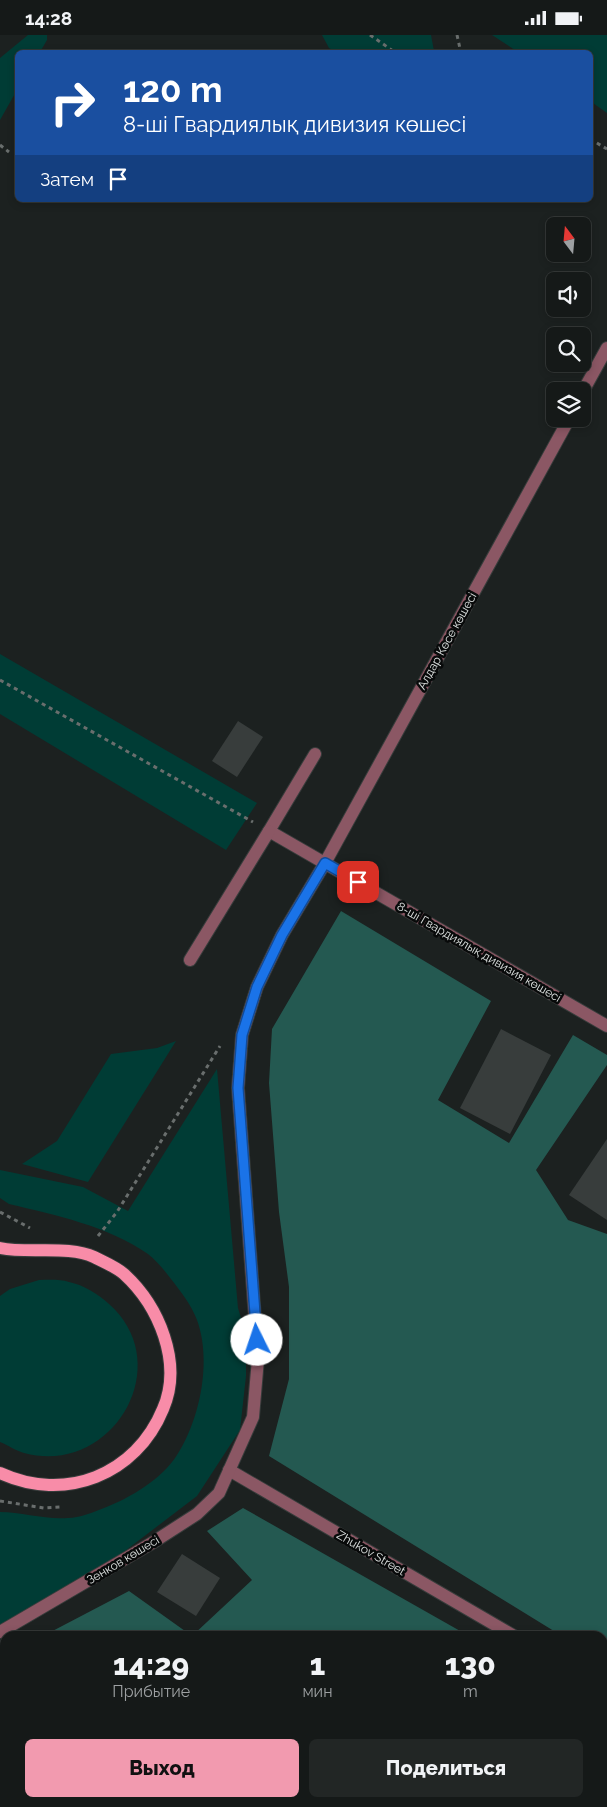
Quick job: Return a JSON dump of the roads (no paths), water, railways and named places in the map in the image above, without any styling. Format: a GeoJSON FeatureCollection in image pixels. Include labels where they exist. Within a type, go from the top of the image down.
{"type":"FeatureCollection","features":[{"type":"Feature","properties":{"kind":"main road"},"geometry":{"type":"LineString","coordinates":[[0,1473],[16,1481],[61,1486],[83,1482],[104,1474],[122,1462],[138,1447],[151,1429],[164,1408],[170,1370],[166,1345],[159,1322],[142,1294],[120,1271],[92,1256],[2,1247]]}},
{"type":"Feature","properties":{"kind":"street"},"geometry":{"type":"LineString","coordinates":[[588,382],[607,348]]}},
{"type":"Feature","properties":{"kind":"street","name":"Алдар Көсе көшесі"},"geometry":{"type":"LineString","coordinates":[[229,1471],[253,1417],[258,1359],[238,1088],[242,1035],[257,987],[282,935],[325,863],[565,427]]}},
{"type":"Feature","properties":{"kind":"street"},"geometry":{"type":"LineString","coordinates":[[190,960],[315,754]]}},
{"type":"Feature","properties":{"kind":"street","name":"8-ші Гвардиялық дивизия көшесі"},"geometry":{"type":"LineString","coordinates":[[269,831],[607,1026]]}},
{"type":"Feature","properties":{"kind":"street","name":"Зенков көшесі"},"geometry":{"type":"LineString","coordinates":[[2,1631],[152,1543],[197,1514],[219,1493],[229,1471]]}},
{"type":"Feature","properties":{"kind":"street","name":"Zhukov Street"},"geometry":{"type":"LineString","coordinates":[[229,1471],[505,1631]]}}]}
